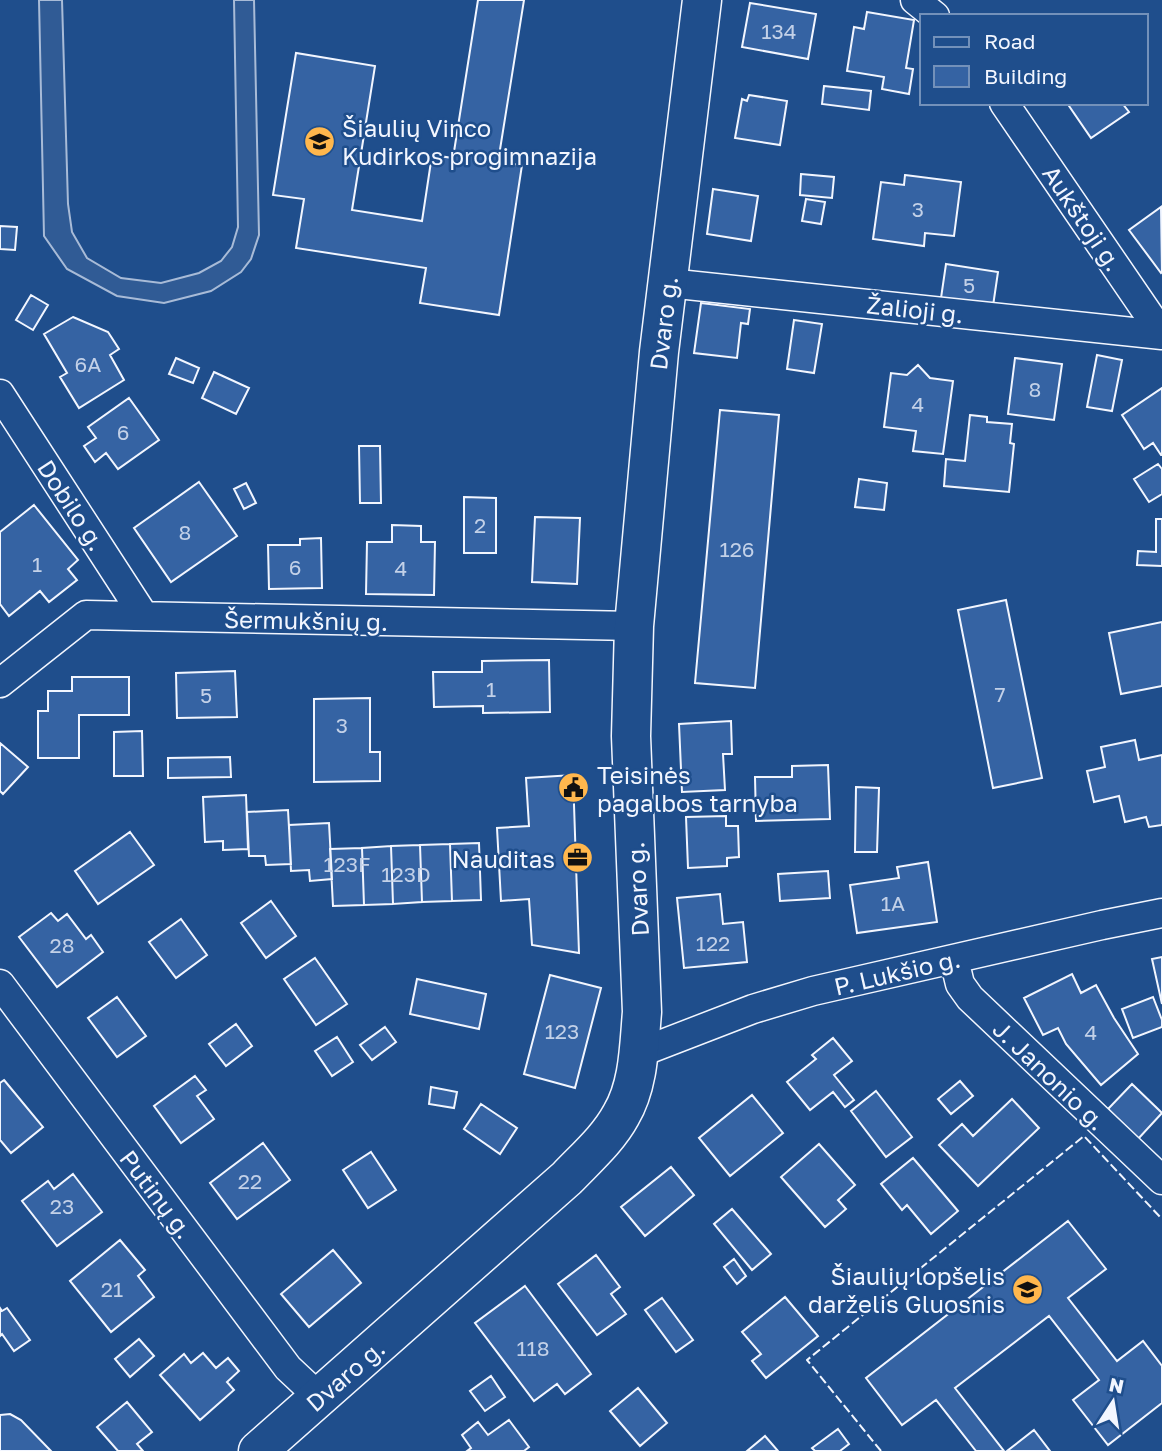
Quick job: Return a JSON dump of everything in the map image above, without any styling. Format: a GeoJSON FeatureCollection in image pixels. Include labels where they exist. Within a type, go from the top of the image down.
{"type":"FeatureCollection","features":[{"type":"Feature","properties":{"kind":"main road","name":"Dvaro g."},"geometry":{"type":"LineString","coordinates":[[258,1451],[567,1178],[603,1140],[622,1114],[632,1086],[639,1052],[642,1012],[631,736],[634,626],[659,352],[702,0]]}},
{"type":"Feature","properties":{"kind":"street"},"geometry":{"type":"LineString","coordinates":[[915,0],[932,14]]}},
{"type":"Feature","properties":{"kind":"street","name":"Aukštoji g."},"geometry":{"type":"LineString","coordinates":[[1005,105],[1162,334]]}},
{"type":"Feature","properties":{"kind":"street","name":"Žalioji g."},"geometry":{"type":"LineString","coordinates":[[668,283],[1162,334]]}},
{"type":"Feature","properties":{"kind":"street","name":"Dobilo g."},"geometry":{"type":"LineString","coordinates":[[0,394],[144,616]]}},
{"type":"Feature","properties":{"kind":"street","name":"Šermukšnių g."},"geometry":{"type":"LineString","coordinates":[[0,682],[86,615],[634,626]]}},
{"type":"Feature","properties":{"kind":"street","name":"P. Lukšio g."},"geometry":{"type":"LineString","coordinates":[[639,1052],[752,1009],[813,991],[1102,925],[1162,914]]}},
{"type":"Feature","properties":{"kind":"street","name":"J. Janonio g."},"geometry":{"type":"LineString","coordinates":[[954,958],[960,984],[970,999],[1162,1180]]}},
{"type":"Feature","properties":{"kind":"street","name":"Putinų g."},"geometry":{"type":"LineString","coordinates":[[0,984],[288,1368],[320,1398]]}},
{"type":"Feature","properties":{"kind":"shaded area"},"geometry":{"type":"Polygon","coordinates":[[[39,0],[62,0],[68,204],[72,232],[87,258],[121,278],[161,283],[199,273],[221,261],[232,247],[238,227],[234,0],[254,0],[259,235],[251,259],[241,272],[211,291],[164,303],[117,296],[67,269],[44,236],[39,0]]]}},
{"type":"Feature","properties":{"kind":"building"},"geometry":{"type":"Polygon","coordinates":[[[478,0],[524,0],[498,162],[522,165],[499,315],[420,303],[426,268],[296,248],[304,199],[273,195],[296,53],[375,66],[352,210],[422,221],[432,155],[453,158],[478,0]]]}},
{"type":"Feature","properties":{"kind":"building"},"geometry":{"type":"Polygon","coordinates":[[[750,3],[816,14],[808,59],[742,47],[750,3]]]}},
{"type":"Feature","properties":{"kind":"building"},"geometry":{"type":"Polygon","coordinates":[[[867,12],[914,20],[906,68],[913,69],[909,94],[882,89],[884,77],[847,71],[854,27],[864,29],[867,12]]]}},
{"type":"Feature","properties":{"kind":"building"},"geometry":{"type":"Polygon","coordinates":[[[824,86],[871,91],[869,110],[822,104],[824,86]]]}},
{"type":"Feature","properties":{"kind":"building"},"geometry":{"type":"Polygon","coordinates":[[[749,95],[787,101],[780,145],[735,138],[742,99],[747,101],[749,95]]]}},
{"type":"Feature","properties":{"kind":"building"},"geometry":{"type":"Polygon","coordinates":[[[1068,105],[1124,105],[1129,112],[1091,138],[1068,105]]]}},
{"type":"Feature","properties":{"kind":"building"},"geometry":{"type":"Polygon","coordinates":[[[801,174],[834,177],[832,198],[800,195],[801,174]]]}},
{"type":"Feature","properties":{"kind":"building"},"geometry":{"type":"Polygon","coordinates":[[[905,175],[961,182],[954,236],[925,233],[924,246],[873,239],[881,182],[904,185],[905,175]]]}},
{"type":"Feature","properties":{"kind":"building"},"geometry":{"type":"Polygon","coordinates":[[[713,189],[758,196],[751,241],[707,234],[713,189]]]}},
{"type":"Feature","properties":{"kind":"building"},"geometry":{"type":"Polygon","coordinates":[[[806,199],[825,202],[821,224],[802,221],[806,199]]]}},
{"type":"Feature","properties":{"kind":"building"},"geometry":{"type":"Polygon","coordinates":[[[1161,207],[1162,272],[1161,273],[1129,230],[1161,207]]]}},
{"type":"Feature","properties":{"kind":"building"},"geometry":{"type":"Polygon","coordinates":[[[0,226],[17,227],[15,250],[0,249],[0,226]]]}},
{"type":"Feature","properties":{"kind":"building"},"geometry":{"type":"Polygon","coordinates":[[[946,264],[998,272],[993,306],[941,298],[946,264]]]}},
{"type":"Feature","properties":{"kind":"building"},"geometry":{"type":"Polygon","coordinates":[[[31,295],[48,305],[33,330],[16,320],[31,295]]]}},
{"type":"Feature","properties":{"kind":"building"},"geometry":{"type":"Polygon","coordinates":[[[701,303],[750,309],[748,324],[741,323],[737,358],[694,353],[701,303]]]}},
{"type":"Feature","properties":{"kind":"building"},"geometry":{"type":"Polygon","coordinates":[[[73,317],[108,332],[119,349],[110,355],[124,380],[79,408],[60,377],[67,373],[44,334],[73,317]]]}},
{"type":"Feature","properties":{"kind":"building"},"geometry":{"type":"Polygon","coordinates":[[[794,320],[822,324],[814,373],[787,369],[794,320]]]}},
{"type":"Feature","properties":{"kind":"building"},"geometry":{"type":"Polygon","coordinates":[[[1097,355],[1122,360],[1112,411],[1087,407],[1097,355]]]}},
{"type":"Feature","properties":{"kind":"building"},"geometry":{"type":"Polygon","coordinates":[[[176,358],[199,368],[193,383],[169,374],[176,358]]]}},
{"type":"Feature","properties":{"kind":"building"},"geometry":{"type":"Polygon","coordinates":[[[1015,358],[1062,364],[1054,420],[1008,414],[1015,358]]]}},
{"type":"Feature","properties":{"kind":"building"},"geometry":{"type":"Polygon","coordinates":[[[918,365],[930,378],[953,381],[943,454],[913,451],[916,431],[884,427],[891,373],[907,375],[918,365]]]}},
{"type":"Feature","properties":{"kind":"building"},"geometry":{"type":"Polygon","coordinates":[[[214,372],[249,388],[236,414],[202,398],[214,372]]]}},
{"type":"Feature","properties":{"kind":"building"},"geometry":{"type":"Polygon","coordinates":[[[1162,388],[1161,455],[1153,443],[1144,449],[1122,415],[1162,388]]]}},
{"type":"Feature","properties":{"kind":"building"},"geometry":{"type":"Polygon","coordinates":[[[129,398],[159,440],[118,469],[106,453],[95,462],[84,446],[96,438],[88,427],[129,398]]]}},
{"type":"Feature","properties":{"kind":"building"},"geometry":{"type":"Polygon","coordinates":[[[720,410],[779,415],[755,688],[695,683],[720,410]]]}},
{"type":"Feature","properties":{"kind":"building"},"geometry":{"type":"Polygon","coordinates":[[[970,415],[987,417],[987,422],[1012,424],[1010,443],[1014,444],[1009,492],[944,486],[946,459],[965,461],[970,415]]]}},
{"type":"Feature","properties":{"kind":"building"},"geometry":{"type":"Polygon","coordinates":[[[359,446],[380,446],[381,503],[360,503],[359,446]]]}},
{"type":"Feature","properties":{"kind":"building"},"geometry":{"type":"Polygon","coordinates":[[[1158,464],[1162,469],[1162,494],[1149,502],[1134,479],[1158,464]]]}},
{"type":"Feature","properties":{"kind":"building"},"geometry":{"type":"Polygon","coordinates":[[[859,479],[887,483],[884,510],[855,507],[859,479]]]}},
{"type":"Feature","properties":{"kind":"building"},"geometry":{"type":"Polygon","coordinates":[[[199,482],[237,536],[171,582],[134,528],[199,482]]]}},
{"type":"Feature","properties":{"kind":"building"},"geometry":{"type":"Polygon","coordinates":[[[246,483],[256,503],[244,509],[234,489],[246,483]]]}},
{"type":"Feature","properties":{"kind":"building"},"geometry":{"type":"Polygon","coordinates":[[[464,497],[496,498],[496,553],[464,553],[464,497]]]}},
{"type":"Feature","properties":{"kind":"building"},"geometry":{"type":"Polygon","coordinates":[[[34,505],[78,560],[68,569],[77,580],[49,602],[40,591],[9,616],[0,604],[0,532],[34,505]]]}},
{"type":"Feature","properties":{"kind":"building"},"geometry":{"type":"Polygon","coordinates":[[[535,517],[580,518],[577,584],[532,582],[535,517]]]}},
{"type":"Feature","properties":{"kind":"building"},"geometry":{"type":"Polygon","coordinates":[[[1156,519],[1162,519],[1162,566],[1137,565],[1138,551],[1156,552],[1156,519]]]}},
{"type":"Feature","properties":{"kind":"building"},"geometry":{"type":"Polygon","coordinates":[[[392,525],[421,526],[421,542],[435,542],[434,595],[366,594],[367,542],[392,542],[392,525]]]}},
{"type":"Feature","properties":{"kind":"building"},"geometry":{"type":"Polygon","coordinates":[[[321,538],[322,588],[269,589],[268,545],[300,545],[300,539],[321,538]]]}},
{"type":"Feature","properties":{"kind":"building"},"geometry":{"type":"Polygon","coordinates":[[[1006,600],[1042,778],[993,788],[958,610],[1006,600]]]}},
{"type":"Feature","properties":{"kind":"building"},"geometry":{"type":"Polygon","coordinates":[[[1162,622],[1162,686],[1121,694],[1109,633],[1162,622]]]}},
{"type":"Feature","properties":{"kind":"building"},"geometry":{"type":"Polygon","coordinates":[[[549,660],[550,712],[483,713],[483,706],[434,707],[433,672],[482,672],[482,661],[549,660]]]}},
{"type":"Feature","properties":{"kind":"building"},"geometry":{"type":"Polygon","coordinates":[[[235,671],[237,717],[177,718],[176,673],[235,671]]]}},
{"type":"Feature","properties":{"kind":"building"},"geometry":{"type":"Polygon","coordinates":[[[72,677],[129,677],[129,715],[79,715],[79,758],[38,758],[38,711],[48,711],[48,691],[72,691],[72,677]]]}},
{"type":"Feature","properties":{"kind":"building"},"geometry":{"type":"Polygon","coordinates":[[[370,698],[370,752],[380,752],[380,781],[314,782],[314,699],[370,698]]]}},
{"type":"Feature","properties":{"kind":"building"},"geometry":{"type":"Polygon","coordinates":[[[731,721],[732,754],[723,754],[725,790],[682,792],[679,724],[731,721]]]}},
{"type":"Feature","properties":{"kind":"building"},"geometry":{"type":"Polygon","coordinates":[[[142,731],[143,776],[114,776],[114,732],[142,731]]]}},
{"type":"Feature","properties":{"kind":"building"},"geometry":{"type":"Polygon","coordinates":[[[1135,740],[1139,760],[1162,755],[1162,825],[1149,827],[1146,817],[1125,822],[1119,796],[1094,802],[1087,771],[1105,767],[1101,747],[1135,740]]]}},
{"type":"Feature","properties":{"kind":"building"},"geometry":{"type":"Polygon","coordinates":[[[0,743],[28,767],[3,794],[0,791],[0,743]]]}},
{"type":"Feature","properties":{"kind":"building"},"geometry":{"type":"Polygon","coordinates":[[[230,757],[231,777],[168,778],[168,758],[230,757]]]}},
{"type":"Feature","properties":{"kind":"building"},"geometry":{"type":"Polygon","coordinates":[[[828,765],[830,819],[756,821],[755,777],[792,777],[792,766],[828,765]]]}},
{"type":"Feature","properties":{"kind":"building"},"geometry":{"type":"Polygon","coordinates":[[[573,775],[579,953],[532,945],[529,899],[501,901],[497,828],[529,826],[526,778],[573,775]]]}},
{"type":"Feature","properties":{"kind":"building"},"geometry":{"type":"Polygon","coordinates":[[[856,787],[879,788],[877,852],[855,852],[856,787]]]}},
{"type":"Feature","properties":{"kind":"building"},"geometry":{"type":"Polygon","coordinates":[[[246,795],[248,849],[223,850],[223,841],[205,842],[203,797],[246,795]]]}},
{"type":"Feature","properties":{"kind":"building"},"geometry":{"type":"Polygon","coordinates":[[[288,810],[291,864],[266,865],[265,856],[249,856],[247,812],[288,810]]]}},
{"type":"Feature","properties":{"kind":"building"},"geometry":{"type":"Polygon","coordinates":[[[726,816],[726,826],[738,826],[739,857],[727,858],[727,866],[688,868],[686,817],[726,816]]]}},
{"type":"Feature","properties":{"kind":"building"},"geometry":{"type":"Polygon","coordinates":[[[329,823],[332,879],[310,881],[309,870],[291,871],[289,825],[329,823]]]}},
{"type":"Feature","properties":{"kind":"building"},"geometry":{"type":"Polygon","coordinates":[[[130,832],[154,865],[98,904],[75,871],[130,832]]]}},
{"type":"Feature","properties":{"kind":"building"},"geometry":{"type":"Polygon","coordinates":[[[479,843],[481,900],[452,901],[450,844],[479,843]]]}},
{"type":"Feature","properties":{"kind":"building"},"geometry":{"type":"Polygon","coordinates":[[[450,844],[452,901],[422,902],[420,845],[450,844]]]}},
{"type":"Feature","properties":{"kind":"building"},"geometry":{"type":"Polygon","coordinates":[[[420,845],[422,902],[393,904],[391,846],[420,845]]]}},
{"type":"Feature","properties":{"kind":"building"},"geometry":{"type":"Polygon","coordinates":[[[391,846],[393,904],[364,905],[362,848],[391,846]]]}},
{"type":"Feature","properties":{"kind":"building"},"geometry":{"type":"Polygon","coordinates":[[[362,848],[364,905],[333,906],[330,849],[362,848]]]}},
{"type":"Feature","properties":{"kind":"building"},"geometry":{"type":"Polygon","coordinates":[[[928,862],[937,922],[857,933],[850,885],[899,878],[897,867],[928,862]]]}},
{"type":"Feature","properties":{"kind":"building"},"geometry":{"type":"Polygon","coordinates":[[[828,871],[830,898],[780,901],[778,874],[828,871]]]}},
{"type":"Feature","properties":{"kind":"building"},"geometry":{"type":"Polygon","coordinates":[[[720,894],[723,924],[743,922],[747,962],[684,968],[677,898],[720,894]]]}},
{"type":"Feature","properties":{"kind":"building"},"geometry":{"type":"Polygon","coordinates":[[[271,901],[296,936],[266,958],[241,923],[271,901]]]}},
{"type":"Feature","properties":{"kind":"building"},"geometry":{"type":"Polygon","coordinates":[[[51,913],[58,921],[67,914],[86,939],[91,935],[103,952],[57,987],[19,937],[51,913]]]}},
{"type":"Feature","properties":{"kind":"building"},"geometry":{"type":"Polygon","coordinates":[[[181,919],[207,955],[176,978],[149,942],[181,919]]]}},
{"type":"Feature","properties":{"kind":"building"},"geometry":{"type":"Polygon","coordinates":[[[1162,957],[1162,1004],[1152,959],[1162,957]]]}},
{"type":"Feature","properties":{"kind":"building"},"geometry":{"type":"Polygon","coordinates":[[[315,958],[347,1004],[316,1025],[284,979],[315,958]]]}},
{"type":"Feature","properties":{"kind":"building"},"geometry":{"type":"Polygon","coordinates":[[[1072,974],[1081,993],[1096,985],[1138,1054],[1101,1085],[1066,1044],[1058,1028],[1043,1035],[1024,998],[1072,974]]]}},
{"type":"Feature","properties":{"kind":"building"},"geometry":{"type":"Polygon","coordinates":[[[550,975],[601,988],[575,1088],[524,1074],[550,975]]]}},
{"type":"Feature","properties":{"kind":"building"},"geometry":{"type":"Polygon","coordinates":[[[417,979],[486,994],[479,1029],[410,1014],[417,979]]]}},
{"type":"Feature","properties":{"kind":"building"},"geometry":{"type":"Polygon","coordinates":[[[117,997],[146,1036],[117,1057],[88,1018],[117,997]]]}},
{"type":"Feature","properties":{"kind":"building"},"geometry":{"type":"Polygon","coordinates":[[[1153,997],[1162,1027],[1133,1038],[1122,1009],[1153,997]]]}},
{"type":"Feature","properties":{"kind":"building"},"geometry":{"type":"Polygon","coordinates":[[[236,1024],[252,1046],[226,1066],[209,1044],[236,1024]]]}},
{"type":"Feature","properties":{"kind":"building"},"geometry":{"type":"Polygon","coordinates":[[[385,1027],[396,1042],[372,1060],[360,1045],[385,1027]]]}},
{"type":"Feature","properties":{"kind":"building"},"geometry":{"type":"Polygon","coordinates":[[[337,1037],[353,1062],[332,1076],[315,1051],[337,1037]]]}},
{"type":"Feature","properties":{"kind":"building"},"geometry":{"type":"Polygon","coordinates":[[[833,1038],[852,1061],[834,1075],[854,1100],[845,1107],[833,1092],[810,1110],[787,1082],[816,1059],[812,1055],[833,1038]]]}},
{"type":"Feature","properties":{"kind":"building"},"geometry":{"type":"Polygon","coordinates":[[[195,1076],[206,1090],[197,1096],[214,1119],[181,1143],[154,1106],[195,1076]]]}},
{"type":"Feature","properties":{"kind":"building"},"geometry":{"type":"Polygon","coordinates":[[[4,1080],[43,1127],[11,1153],[0,1140],[0,1083],[4,1080]]]}},
{"type":"Feature","properties":{"kind":"building"},"geometry":{"type":"Polygon","coordinates":[[[960,1081],[973,1096],[951,1114],[938,1099],[960,1081]]]}},
{"type":"Feature","properties":{"kind":"building"},"geometry":{"type":"Polygon","coordinates":[[[1132,1084],[1162,1113],[1138,1139],[1108,1109],[1132,1084]]]}},
{"type":"Feature","properties":{"kind":"building"},"geometry":{"type":"Polygon","coordinates":[[[431,1087],[457,1092],[454,1108],[429,1104],[431,1087]]]}},
{"type":"Feature","properties":{"kind":"building"},"geometry":{"type":"Polygon","coordinates":[[[876,1091],[912,1137],[886,1157],[851,1111],[876,1091]]]}},
{"type":"Feature","properties":{"kind":"building"},"geometry":{"type":"Polygon","coordinates":[[[752,1095],[783,1133],[730,1176],[699,1138],[752,1095]]]}},
{"type":"Feature","properties":{"kind":"building"},"geometry":{"type":"Polygon","coordinates":[[[1012,1099],[1039,1128],[978,1186],[939,1145],[962,1124],[973,1136],[1012,1099]]]}},
{"type":"Feature","properties":{"kind":"building"},"geometry":{"type":"Polygon","coordinates":[[[481,1104],[517,1128],[500,1154],[464,1129],[481,1104]]]}},
{"type":"Feature","properties":{"kind":"building"},"geometry":{"type":"Polygon","coordinates":[[[263,1143],[290,1180],[237,1219],[210,1183],[263,1143]]]}},
{"type":"Feature","properties":{"kind":"building"},"geometry":{"type":"Polygon","coordinates":[[[819,1144],[855,1185],[838,1200],[846,1209],[825,1227],[781,1177],[819,1144]]]}},
{"type":"Feature","properties":{"kind":"building"},"geometry":{"type":"Polygon","coordinates":[[[371,1152],[396,1190],[368,1208],[343,1170],[371,1152]]]}},
{"type":"Feature","properties":{"kind":"building"},"geometry":{"type":"Polygon","coordinates":[[[913,1158],[958,1211],[931,1234],[907,1205],[902,1210],[881,1184],[913,1158]]]}},
{"type":"Feature","properties":{"kind":"building"},"geometry":{"type":"Polygon","coordinates":[[[671,1167],[694,1195],[645,1236],[621,1207],[671,1167]]]}},
{"type":"Feature","properties":{"kind":"building"},"geometry":{"type":"Polygon","coordinates":[[[73,1174],[102,1212],[57,1246],[22,1201],[48,1181],[54,1189],[73,1174]]]}},
{"type":"Feature","properties":{"kind":"building"},"geometry":{"type":"Polygon","coordinates":[[[732,1209],[771,1254],[752,1270],[714,1224],[732,1209]]]}},
{"type":"Feature","properties":{"kind":"building"},"geometry":{"type":"Polygon","coordinates":[[[1068,1221],[1106,1269],[1068,1298],[1117,1361],[1143,1341],[1162,1366],[1162,1403],[1108,1445],[1073,1400],[1099,1380],[1049,1316],[955,1388],[1004,1451],[976,1451],[936,1400],[902,1425],[866,1378],[1068,1221]]]}},
{"type":"Feature","properties":{"kind":"building"},"geometry":{"type":"Polygon","coordinates":[[[120,1240],[145,1270],[138,1276],[154,1297],[111,1332],[70,1281],[120,1240]]]}},
{"type":"Feature","properties":{"kind":"building"},"geometry":{"type":"Polygon","coordinates":[[[333,1250],[361,1283],[309,1327],[281,1294],[333,1250]]]}},
{"type":"Feature","properties":{"kind":"building"},"geometry":{"type":"Polygon","coordinates":[[[596,1255],[620,1287],[611,1294],[626,1314],[597,1335],[558,1284],[596,1255]]]}},
{"type":"Feature","properties":{"kind":"building"},"geometry":{"type":"Polygon","coordinates":[[[734,1259],[746,1276],[737,1284],[724,1267],[734,1259]]]}},
{"type":"Feature","properties":{"kind":"building"},"geometry":{"type":"Polygon","coordinates":[[[525,1286],[591,1374],[565,1394],[557,1384],[534,1401],[475,1323],[525,1286]]]}},
{"type":"Feature","properties":{"kind":"building"},"geometry":{"type":"Polygon","coordinates":[[[785,1297],[818,1336],[766,1378],[752,1361],[761,1354],[742,1332],[785,1297]]]}},
{"type":"Feature","properties":{"kind":"building"},"geometry":{"type":"Polygon","coordinates":[[[662,1298],[693,1340],[676,1352],[645,1310],[662,1298]]]}},
{"type":"Feature","properties":{"kind":"building"},"geometry":{"type":"Polygon","coordinates":[[[0,1308],[2,1311],[7,1308],[30,1340],[14,1351],[2,1334],[0,1336],[0,1308]]]}},
{"type":"Feature","properties":{"kind":"building"},"geometry":{"type":"Polygon","coordinates":[[[139,1339],[154,1356],[130,1377],[115,1359],[139,1339]]]}},
{"type":"Feature","properties":{"kind":"building"},"geometry":{"type":"Polygon","coordinates":[[[203,1353],[216,1368],[228,1358],[239,1371],[227,1382],[234,1390],[200,1420],[160,1375],[184,1354],[191,1363],[203,1353]]]}},
{"type":"Feature","properties":{"kind":"building"},"geometry":{"type":"Polygon","coordinates":[[[491,1376],[505,1397],[485,1411],[470,1391],[491,1376]]]}},
{"type":"Feature","properties":{"kind":"building"},"geometry":{"type":"Polygon","coordinates":[[[638,1388],[667,1423],[640,1446],[610,1411],[638,1388]]]}},
{"type":"Feature","properties":{"kind":"building"},"geometry":{"type":"Polygon","coordinates":[[[127,1402],[152,1432],[137,1444],[143,1451],[118,1451],[97,1427],[127,1402]]]}},
{"type":"Feature","properties":{"kind":"building"},"geometry":{"type":"Polygon","coordinates":[[[10,1414],[21,1420],[51,1451],[0,1451],[0,1415],[10,1414]]]}},
{"type":"Feature","properties":{"kind":"building"},"geometry":{"type":"Polygon","coordinates":[[[509,1420],[529,1447],[524,1451],[467,1451],[471,1448],[462,1435],[478,1422],[488,1435],[509,1420]]]}},
{"type":"Feature","properties":{"kind":"building"},"geometry":{"type":"Polygon","coordinates":[[[838,1429],[849,1444],[840,1451],[815,1451],[812,1448],[838,1429]]]}},
{"type":"Feature","properties":{"kind":"building"},"geometry":{"type":"Polygon","coordinates":[[[1034,1430],[1050,1451],[1007,1451],[1034,1430]]]}},
{"type":"Feature","properties":{"kind":"building"},"geometry":{"type":"Polygon","coordinates":[[[765,1436],[778,1451],[747,1451],[765,1436]]]}},
{"type":"Feature","properties":{"kind":"fence"},"geometry":{"type":"LineString","coordinates":[[881,1451],[807,1360],[1084,1136],[1162,1219]]}},
{"type":"Feature","properties":{"kind":"place","name":"Šiaulių Vinco Kudirkos progimnazija"},"geometry":{"type":"Point","coordinates":[319,141]}},
{"type":"Feature","properties":{"kind":"place","name":"Teisinės pagalbos tarnyba"},"geometry":{"type":"Point","coordinates":[574,788]}},
{"type":"Feature","properties":{"kind":"place","name":"Nauditas"},"geometry":{"type":"Point","coordinates":[578,858]}},
{"type":"Feature","properties":{"kind":"place","name":"Šiaulių lopšelis darželis Gluosnis"},"geometry":{"type":"Point","coordinates":[1028,1289]}}]}
